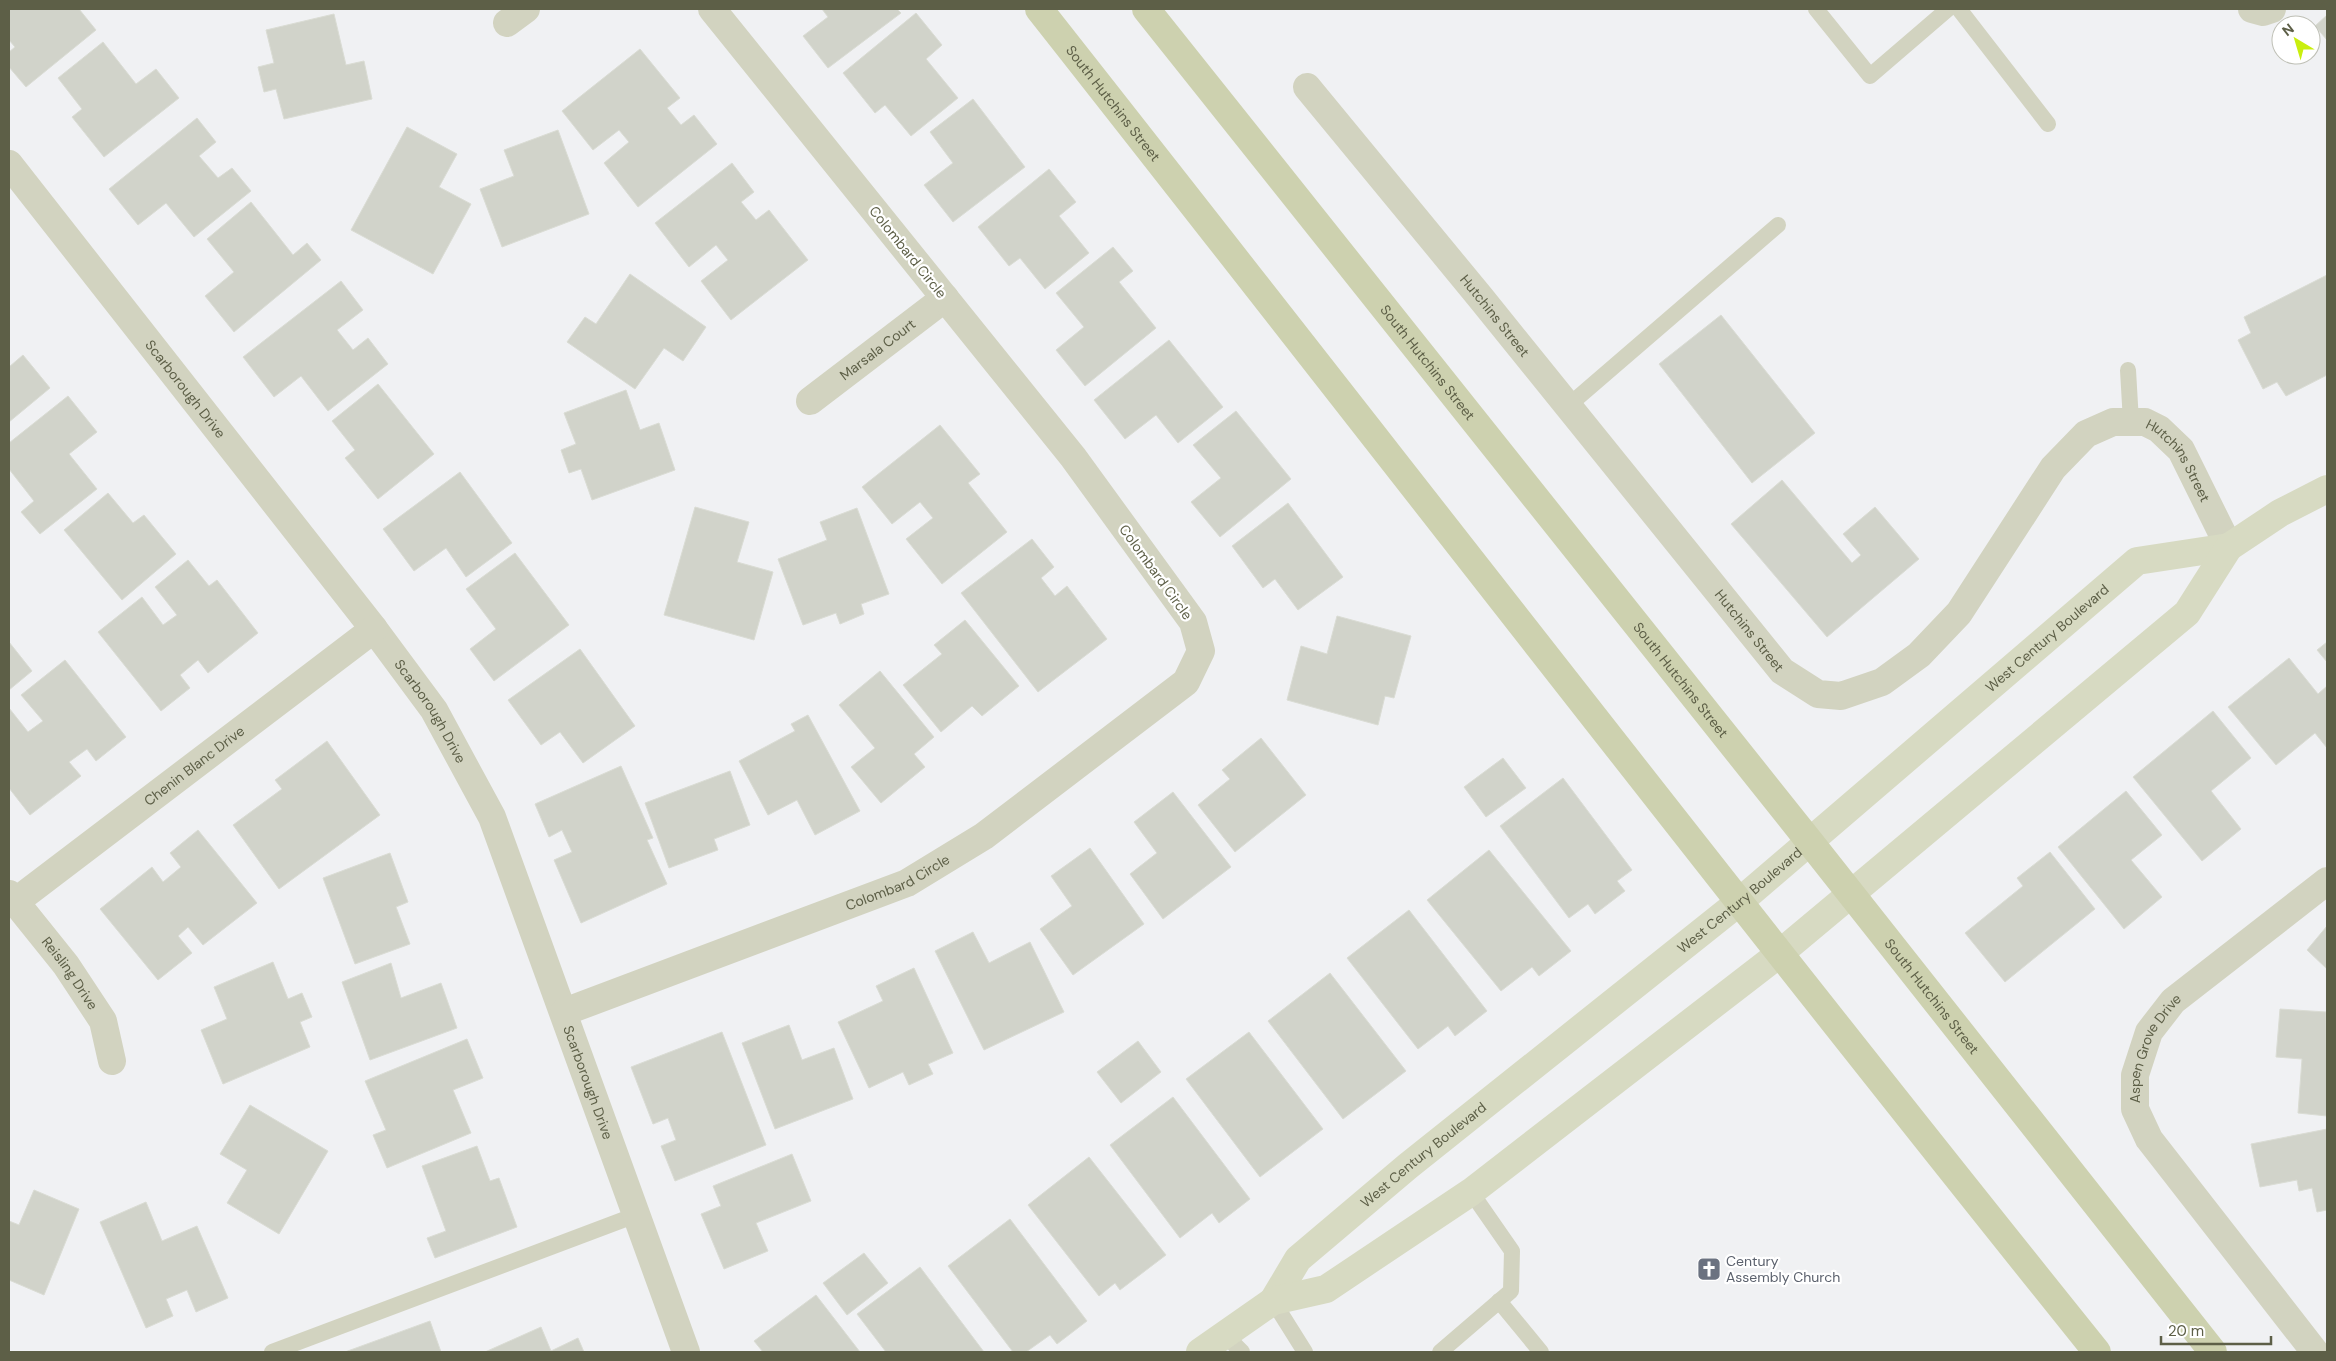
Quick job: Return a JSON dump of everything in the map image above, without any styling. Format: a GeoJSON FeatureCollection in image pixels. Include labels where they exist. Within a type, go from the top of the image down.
{"type":"FeatureCollection","features":[{"type":"Feature","properties":{"kind":"main road","name":"South Hutchins Street"},"geometry":{"type":"LineString","coordinates":[[1039,9],[1415,486],[1738,903],[2097,1352]]}},
{"type":"Feature","properties":{"kind":"main road","name":"South Hutchins Street"},"geometry":{"type":"LineString","coordinates":[[1146,9],[1851,893],[2213,1352]]}},
{"type":"Feature","properties":{"kind":"street","name":"Colombard Circle"},"geometry":{"type":"LineString","coordinates":[[564,1012],[907,883],[984,836],[1186,682],[1201,652],[1193,622],[1073,458],[712,9]]}},
{"type":"Feature","properties":{"kind":"street"},"geometry":{"type":"LineString","coordinates":[[2252,9],[2263,12],[2272,9]]}},
{"type":"Feature","properties":{"kind":"street","name":"Hutchins Street"},"geometry":{"type":"LineString","coordinates":[[1307,87],[1782,671],[1818,694],[1841,696],[1882,682],[1919,655],[1959,613],[2053,468],[2086,434],[2114,422],[2145,422],[2159,429],[2181,450],[2229,547]]}},
{"type":"Feature","properties":{"kind":"street","name":"Scarborough Drive"},"geometry":{"type":"LineString","coordinates":[[9,164],[374,629],[434,710],[492,816],[686,1352]]}},
{"type":"Feature","properties":{"kind":"street","name":"Marsala Court"},"geometry":{"type":"LineString","coordinates":[[810,401],[945,298]]}},
{"type":"Feature","properties":{"kind":"street","name":"West Century Boulevard"},"geometry":{"type":"LineString","coordinates":[[1273,1301],[1326,1289],[1471,1192],[1779,954],[2187,613],[2229,547],[2280,513],[2327,490]]}},
{"type":"Feature","properties":{"kind":"street","name":"West Century Boulevard"},"geometry":{"type":"LineString","coordinates":[[1200,1352],[1234,1344],[1273,1301],[1298,1259],[1408,1166],[1738,903],[2137,561],[2229,547]]}},
{"type":"Feature","properties":{"kind":"street","name":"Chenin Blanc Drive"},"geometry":{"type":"LineString","coordinates":[[12,898],[374,629]]}},
{"type":"Feature","properties":{"kind":"street","name":"Aspen Grove Drive"},"geometry":{"type":"LineString","coordinates":[[2315,1352],[2149,1139],[2135,1110],[2135,1075],[2149,1032],[2173,1001],[2327,881]]}},
{"type":"Feature","properties":{"kind":"street","name":"Reisling Drive"},"geometry":{"type":"LineString","coordinates":[[12,898],[66,965],[103,1021],[112,1061]]}},
{"type":"Feature","properties":{"kind":"lane"},"geometry":{"type":"LineString","coordinates":[[1816,9],[1870,76],[1948,9]]}},
{"type":"Feature","properties":{"kind":"lane"},"geometry":{"type":"LineString","coordinates":[[1960,9],[2048,124]]}},
{"type":"Feature","properties":{"kind":"lane"},"geometry":{"type":"LineString","coordinates":[[1568,406],[1778,225]]}},
{"type":"Feature","properties":{"kind":"lane"},"geometry":{"type":"LineString","coordinates":[[2128,370],[2131,422]]}},
{"type":"Feature","properties":{"kind":"lane"},"geometry":{"type":"LineString","coordinates":[[1440,1352],[1511,1290],[1512,1251],[1471,1192]]}},
{"type":"Feature","properties":{"kind":"lane"},"geometry":{"type":"LineString","coordinates":[[272,1352],[636,1215]]}},
{"type":"Feature","properties":{"kind":"lane"},"geometry":{"type":"LineString","coordinates":[[1273,1301],[1305,1352]]}},
{"type":"Feature","properties":{"kind":"lane"},"geometry":{"type":"LineString","coordinates":[[1498,1301],[1541,1352]]}},
{"type":"Feature","properties":{"kind":"building"},"geometry":{"type":"Polygon","coordinates":[[[9,9],[79,9],[96,30],[26,87],[9,67],[9,52],[15,47],[9,40],[9,9]]]}},
{"type":"Feature","properties":{"kind":"building"},"geometry":{"type":"Polygon","coordinates":[[[822,9],[897,9],[901,13],[828,68],[803,36],[828,17],[822,9]]]}},
{"type":"Feature","properties":{"kind":"building"},"geometry":{"type":"Polygon","coordinates":[[[916,13],[942,45],[926,59],[958,98],[911,136],[885,105],[875,113],[843,73],[916,13]]]}},
{"type":"Feature","properties":{"kind":"building"},"geometry":{"type":"Polygon","coordinates":[[[334,14],[346,65],[364,61],[372,99],[284,119],[276,89],[264,92],[258,67],[274,63],[266,30],[334,14]]]}},
{"type":"Feature","properties":{"kind":"building"},"geometry":{"type":"Polygon","coordinates":[[[2327,15],[2327,40],[2321,33],[2321,20],[2327,15]]]}},
{"type":"Feature","properties":{"kind":"building"},"geometry":{"type":"Polygon","coordinates":[[[103,42],[136,84],[156,69],[179,98],[104,157],[72,117],[82,109],[58,78],[103,42]]]}},
{"type":"Feature","properties":{"kind":"building"},"geometry":{"type":"Polygon","coordinates":[[[640,49],[680,98],[667,108],[681,125],[694,115],[717,144],[638,207],[604,163],[629,142],[619,130],[593,150],[562,111],[640,49]]]}},
{"type":"Feature","properties":{"kind":"building"},"geometry":{"type":"Polygon","coordinates":[[[973,99],[1025,167],[953,222],[924,185],[953,163],[930,132],[973,99]]]}},
{"type":"Feature","properties":{"kind":"building"},"geometry":{"type":"Polygon","coordinates":[[[197,118],[216,142],[199,156],[218,178],[232,168],[251,191],[194,237],[166,203],[138,225],[109,189],[197,118]]]}},
{"type":"Feature","properties":{"kind":"building"},"geometry":{"type":"Polygon","coordinates":[[[407,127],[457,154],[439,187],[471,204],[433,274],[351,230],[407,127]]]}},
{"type":"Feature","properties":{"kind":"building"},"geometry":{"type":"Polygon","coordinates":[[[558,130],[589,214],[502,247],[480,189],[514,176],[504,150],[558,130]]]}},
{"type":"Feature","properties":{"kind":"building"},"geometry":{"type":"Polygon","coordinates":[[[732,163],[754,192],[741,202],[756,220],[769,210],[808,260],[731,320],[701,281],[728,260],[716,245],[689,267],[655,223],[732,163]]]}},
{"type":"Feature","properties":{"kind":"building"},"geometry":{"type":"Polygon","coordinates":[[[1049,169],[1076,202],[1059,216],[1089,253],[1045,289],[1020,258],[1009,266],[978,227],[1049,169]]]}},
{"type":"Feature","properties":{"kind":"building"},"geometry":{"type":"Polygon","coordinates":[[[251,202],[293,255],[307,243],[321,260],[234,332],[205,296],[234,272],[207,239],[251,202]]]}},
{"type":"Feature","properties":{"kind":"building"},"geometry":{"type":"Polygon","coordinates":[[[1113,247],[1133,271],[1119,282],[1156,328],[1085,386],[1056,350],[1084,327],[1056,293],[1113,247]]]}},
{"type":"Feature","properties":{"kind":"building"},"geometry":{"type":"Polygon","coordinates":[[[630,274],[706,327],[683,361],[664,348],[635,389],[567,342],[585,317],[596,324],[630,274]]]}},
{"type":"Feature","properties":{"kind":"building"},"geometry":{"type":"Polygon","coordinates":[[[2327,275],[2327,375],[2286,396],[2277,382],[2263,389],[2238,340],[2251,333],[2244,317],[2327,275]]]}},
{"type":"Feature","properties":{"kind":"building"},"geometry":{"type":"Polygon","coordinates":[[[341,281],[363,310],[337,330],[353,350],[368,338],[388,364],[328,411],[301,376],[274,397],[243,357],[341,281]]]}},
{"type":"Feature","properties":{"kind":"building"},"geometry":{"type":"Polygon","coordinates":[[[1721,315],[1815,433],[1752,483],[1659,364],[1721,315]]]}},
{"type":"Feature","properties":{"kind":"building"},"geometry":{"type":"Polygon","coordinates":[[[1169,340],[1223,407],[1178,443],[1156,415],[1125,439],[1094,400],[1169,340]]]}},
{"type":"Feature","properties":{"kind":"building"},"geometry":{"type":"Polygon","coordinates":[[[23,355],[50,388],[9,422],[9,367],[23,355]]]}},
{"type":"Feature","properties":{"kind":"building"},"geometry":{"type":"Polygon","coordinates":[[[378,384],[434,454],[378,499],[345,458],[355,450],[332,421],[378,384]]]}},
{"type":"Feature","properties":{"kind":"building"},"geometry":{"type":"Polygon","coordinates":[[[626,390],[640,430],[659,423],[675,470],[592,500],[581,469],[569,473],[561,450],[576,444],[564,413],[626,390]]]}},
{"type":"Feature","properties":{"kind":"building"},"geometry":{"type":"Polygon","coordinates":[[[68,396],[97,432],[69,454],[97,489],[40,534],[21,512],[34,501],[9,469],[9,443],[68,396]]]}},
{"type":"Feature","properties":{"kind":"building"},"geometry":{"type":"Polygon","coordinates":[[[1236,411],[1291,479],[1220,537],[1191,502],[1221,478],[1193,445],[1236,411]]]}},
{"type":"Feature","properties":{"kind":"building"},"geometry":{"type":"Polygon","coordinates":[[[940,425],[980,474],[968,483],[1007,532],[942,584],[906,539],[933,518],[920,502],[892,524],[862,487],[940,425]]]}},
{"type":"Feature","properties":{"kind":"building"},"geometry":{"type":"Polygon","coordinates":[[[460,472],[512,543],[466,577],[446,548],[414,571],[383,529],[460,472]]]}},
{"type":"Feature","properties":{"kind":"building"},"geometry":{"type":"Polygon","coordinates":[[[1782,480],[1852,563],[1861,555],[1843,534],[1875,507],[1919,559],[1827,637],[1731,524],[1782,480]]]}},
{"type":"Feature","properties":{"kind":"building"},"geometry":{"type":"Polygon","coordinates":[[[108,493],[133,523],[144,515],[176,554],[122,600],[64,530],[108,493]]]}},
{"type":"Feature","properties":{"kind":"building"},"geometry":{"type":"Polygon","coordinates":[[[1288,503],[1343,577],[1298,610],[1275,579],[1263,588],[1232,546],[1288,503]]]}},
{"type":"Feature","properties":{"kind":"building"},"geometry":{"type":"Polygon","coordinates":[[[695,507],[749,522],[737,562],[773,572],[754,640],[664,615],[695,507]]]}},
{"type":"Feature","properties":{"kind":"building"},"geometry":{"type":"Polygon","coordinates":[[[857,508],[889,594],[861,604],[864,614],[840,624],[836,613],[803,625],[778,559],[827,540],[820,522],[857,508]]]}},
{"type":"Feature","properties":{"kind":"building"},"geometry":{"type":"Polygon","coordinates":[[[1032,539],[1054,567],[1041,578],[1055,596],[1067,586],[1107,639],[1038,692],[961,593],[1032,539]]]}},
{"type":"Feature","properties":{"kind":"building"},"geometry":{"type":"Polygon","coordinates":[[[515,553],[569,625],[494,681],[470,649],[496,629],[466,589],[515,553]]]}},
{"type":"Feature","properties":{"kind":"building"},"geometry":{"type":"Polygon","coordinates":[[[188,560],[209,586],[217,580],[258,633],[208,673],[198,660],[180,675],[190,688],[161,711],[98,632],[142,597],[163,625],[177,615],[155,587],[188,560]]]}},
{"type":"Feature","properties":{"kind":"building"},"geometry":{"type":"Polygon","coordinates":[[[1337,616],[1411,636],[1394,698],[1385,696],[1378,725],[1287,700],[1301,646],[1327,654],[1337,616]]]}},
{"type":"Feature","properties":{"kind":"building"},"geometry":{"type":"Polygon","coordinates":[[[965,620],[1019,686],[982,716],[972,706],[941,732],[903,685],[942,654],[934,645],[965,620]]]}},
{"type":"Feature","properties":{"kind":"building"},"geometry":{"type":"Polygon","coordinates":[[[9,642],[32,671],[9,690],[9,642]]]}},
{"type":"Feature","properties":{"kind":"building"},"geometry":{"type":"Polygon","coordinates":[[[2327,642],[2327,662],[2317,650],[2327,642]]]}},
{"type":"Feature","properties":{"kind":"building"},"geometry":{"type":"Polygon","coordinates":[[[580,649],[635,726],[583,763],[560,732],[541,745],[508,700],[580,649]]]}},
{"type":"Feature","properties":{"kind":"building"},"geometry":{"type":"Polygon","coordinates":[[[2289,658],[2318,694],[2327,686],[2327,748],[2315,733],[2276,765],[2228,707],[2289,658]]]}},
{"type":"Feature","properties":{"kind":"building"},"geometry":{"type":"Polygon","coordinates":[[[65,660],[126,737],[96,761],[87,749],[69,762],[81,776],[30,815],[9,788],[9,708],[28,732],[43,721],[21,695],[65,660]]]}},
{"type":"Feature","properties":{"kind":"building"},"geometry":{"type":"Polygon","coordinates":[[[880,671],[934,737],[914,754],[925,767],[881,803],[851,767],[875,748],[839,705],[880,671]]]}},
{"type":"Feature","properties":{"kind":"building"},"geometry":{"type":"Polygon","coordinates":[[[2213,711],[2251,758],[2211,791],[2241,829],[2202,861],[2133,777],[2213,711]]]}},
{"type":"Feature","properties":{"kind":"building"},"geometry":{"type":"Polygon","coordinates":[[[808,715],[860,811],[815,835],[797,800],[768,815],[739,761],[795,731],[791,724],[808,715]]]}},
{"type":"Feature","properties":{"kind":"building"},"geometry":{"type":"Polygon","coordinates":[[[1261,738],[1306,795],[1235,852],[1198,805],[1230,779],[1222,770],[1261,738]]]}},
{"type":"Feature","properties":{"kind":"building"},"geometry":{"type":"Polygon","coordinates":[[[327,741],[380,815],[279,889],[233,825],[282,789],[275,780],[327,741]]]}},
{"type":"Feature","properties":{"kind":"building"},"geometry":{"type":"Polygon","coordinates":[[[1503,758],[1526,788],[1486,817],[1464,787],[1503,758]]]}},
{"type":"Feature","properties":{"kind":"building"},"geometry":{"type":"Polygon","coordinates":[[[621,766],[653,838],[647,840],[667,884],[581,923],[554,860],[572,852],[562,830],[549,837],[535,804],[621,766]]]}},
{"type":"Feature","properties":{"kind":"building"},"geometry":{"type":"Polygon","coordinates":[[[730,771],[750,825],[714,839],[718,850],[669,868],[645,803],[730,771]]]}},
{"type":"Feature","properties":{"kind":"building"},"geometry":{"type":"Polygon","coordinates":[[[1563,778],[1632,870],[1617,881],[1625,891],[1595,914],[1588,904],[1569,918],[1500,826],[1563,778]]]}},
{"type":"Feature","properties":{"kind":"building"},"geometry":{"type":"Polygon","coordinates":[[[2126,791],[2162,835],[2131,860],[2162,897],[2124,929],[2058,847],[2126,791]]]}},
{"type":"Feature","properties":{"kind":"building"},"geometry":{"type":"Polygon","coordinates":[[[1173,792],[1231,867],[1163,919],[1130,874],[1157,853],[1134,822],[1173,792]]]}},
{"type":"Feature","properties":{"kind":"building"},"geometry":{"type":"Polygon","coordinates":[[[198,830],[257,903],[203,945],[188,927],[178,936],[192,953],[158,980],[100,909],[152,867],[163,882],[181,867],[170,853],[198,830]]]}},
{"type":"Feature","properties":{"kind":"building"},"geometry":{"type":"Polygon","coordinates":[[[1090,848],[1144,924],[1073,975],[1040,929],[1072,906],[1051,876],[1090,848]]]}},
{"type":"Feature","properties":{"kind":"building"},"geometry":{"type":"Polygon","coordinates":[[[1489,850],[1571,951],[1539,976],[1532,967],[1501,991],[1427,900],[1489,850]]]}},
{"type":"Feature","properties":{"kind":"building"},"geometry":{"type":"Polygon","coordinates":[[[2050,852],[2095,909],[2005,982],[1965,933],[2023,886],[2017,878],[2050,852]]]}},
{"type":"Feature","properties":{"kind":"building"},"geometry":{"type":"Polygon","coordinates":[[[390,853],[408,902],[396,907],[410,944],[355,964],[323,878],[390,853]]]}},
{"type":"Feature","properties":{"kind":"building"},"geometry":{"type":"Polygon","coordinates":[[[1409,910],[1487,1011],[1455,1036],[1448,1026],[1418,1049],[1347,958],[1409,910]]]}},
{"type":"Feature","properties":{"kind":"building"},"geometry":{"type":"Polygon","coordinates":[[[2327,926],[2327,969],[2307,950],[2327,926]]]}},
{"type":"Feature","properties":{"kind":"building"},"geometry":{"type":"Polygon","coordinates":[[[973,932],[989,963],[1030,942],[1064,1012],[984,1050],[935,951],[973,932]]]}},
{"type":"Feature","properties":{"kind":"building"},"geometry":{"type":"Polygon","coordinates":[[[273,962],[288,999],[302,993],[312,1017],[300,1022],[310,1047],[223,1084],[201,1030],[227,1019],[214,987],[273,962]]]}},
{"type":"Feature","properties":{"kind":"building"},"geometry":{"type":"Polygon","coordinates":[[[391,963],[401,998],[441,983],[457,1028],[370,1060],[342,982],[391,963]]]}},
{"type":"Feature","properties":{"kind":"building"},"geometry":{"type":"Polygon","coordinates":[[[914,968],[953,1053],[928,1064],[933,1074],[909,1085],[903,1072],[869,1088],[838,1022],[883,1001],[876,986],[914,968]]]}},
{"type":"Feature","properties":{"kind":"building"},"geometry":{"type":"Polygon","coordinates":[[[1330,973],[1406,1071],[1343,1119],[1268,1021],[1330,973]]]}},
{"type":"Feature","properties":{"kind":"building"},"geometry":{"type":"Polygon","coordinates":[[[2280,1009],[2326,1012],[2327,1116],[2298,1113],[2302,1059],[2276,1057],[2280,1009]]]}},
{"type":"Feature","properties":{"kind":"building"},"geometry":{"type":"Polygon","coordinates":[[[789,1025],[802,1060],[834,1048],[853,1099],[775,1129],[742,1043],[789,1025]]]}},
{"type":"Feature","properties":{"kind":"building"},"geometry":{"type":"Polygon","coordinates":[[[722,1032],[766,1145],[675,1181],[661,1146],[676,1140],[668,1118],[653,1124],[631,1067],[722,1032]]]}},
{"type":"Feature","properties":{"kind":"building"},"geometry":{"type":"Polygon","coordinates":[[[1249,1032],[1323,1129],[1260,1177],[1186,1079],[1249,1032]]]}},
{"type":"Feature","properties":{"kind":"building"},"geometry":{"type":"Polygon","coordinates":[[[467,1039],[483,1078],[453,1090],[471,1133],[387,1168],[373,1135],[386,1130],[365,1081],[467,1039]]]}},
{"type":"Feature","properties":{"kind":"building"},"geometry":{"type":"Polygon","coordinates":[[[1138,1041],[1161,1072],[1121,1103],[1097,1072],[1138,1041]]]}},
{"type":"Feature","properties":{"kind":"building"},"geometry":{"type":"Polygon","coordinates":[[[1173,1097],[1250,1199],[1219,1223],[1212,1213],[1180,1238],[1110,1145],[1173,1097]]]}},
{"type":"Feature","properties":{"kind":"building"},"geometry":{"type":"Polygon","coordinates":[[[250,1105],[328,1151],[279,1234],[227,1203],[247,1170],[220,1154],[250,1105]]]}},
{"type":"Feature","properties":{"kind":"building"},"geometry":{"type":"Polygon","coordinates":[[[2327,1129],[2327,1210],[2317,1212],[2312,1188],[2299,1191],[2297,1180],[2260,1187],[2251,1144],[2327,1129]]]}},
{"type":"Feature","properties":{"kind":"building"},"geometry":{"type":"Polygon","coordinates":[[[477,1146],[490,1181],[499,1178],[517,1227],[435,1258],[427,1238],[446,1231],[422,1166],[477,1146]]]}},
{"type":"Feature","properties":{"kind":"building"},"geometry":{"type":"Polygon","coordinates":[[[792,1154],[811,1201],[756,1223],[768,1251],[724,1269],[701,1214],[721,1206],[713,1186],[792,1154]]]}},
{"type":"Feature","properties":{"kind":"building"},"geometry":{"type":"Polygon","coordinates":[[[1089,1157],[1166,1255],[1120,1290],[1115,1283],[1099,1296],[1028,1205],[1089,1157]]]}},
{"type":"Feature","properties":{"kind":"building"},"geometry":{"type":"Polygon","coordinates":[[[34,1190],[79,1209],[44,1295],[9,1280],[9,1221],[19,1225],[34,1190]]]}},
{"type":"Feature","properties":{"kind":"building"},"geometry":{"type":"Polygon","coordinates":[[[146,1202],[162,1241],[197,1226],[228,1298],[196,1312],[187,1290],[166,1299],[173,1316],[146,1328],[100,1222],[146,1202]]]}},
{"type":"Feature","properties":{"kind":"building"},"geometry":{"type":"Polygon","coordinates":[[[1010,1219],[1087,1321],[1057,1344],[1050,1335],[1026,1352],[1013,1352],[948,1266],[1010,1219]]]}},
{"type":"Feature","properties":{"kind":"building"},"geometry":{"type":"Polygon","coordinates":[[[864,1253],[888,1283],[847,1315],[823,1283],[864,1253]]]}},
{"type":"Feature","properties":{"kind":"building"},"geometry":{"type":"Polygon","coordinates":[[[920,1267],[984,1352],[886,1352],[857,1314],[920,1267]]]}},
{"type":"Feature","properties":{"kind":"building"},"geometry":{"type":"Polygon","coordinates":[[[816,1295],[860,1352],[763,1352],[754,1341],[816,1295]]]}},
{"type":"Feature","properties":{"kind":"building"},"geometry":{"type":"Polygon","coordinates":[[[430,1321],[441,1352],[345,1352],[430,1321]]]}},
{"type":"Feature","properties":{"kind":"building"},"geometry":{"type":"Polygon","coordinates":[[[541,1327],[551,1351],[578,1338],[584,1352],[485,1352],[541,1327]]]}},
{"type":"Feature","properties":{"kind":"place","name":"Century Assembly Church"},"geometry":{"type":"Point","coordinates":[1709,1269]}}]}
